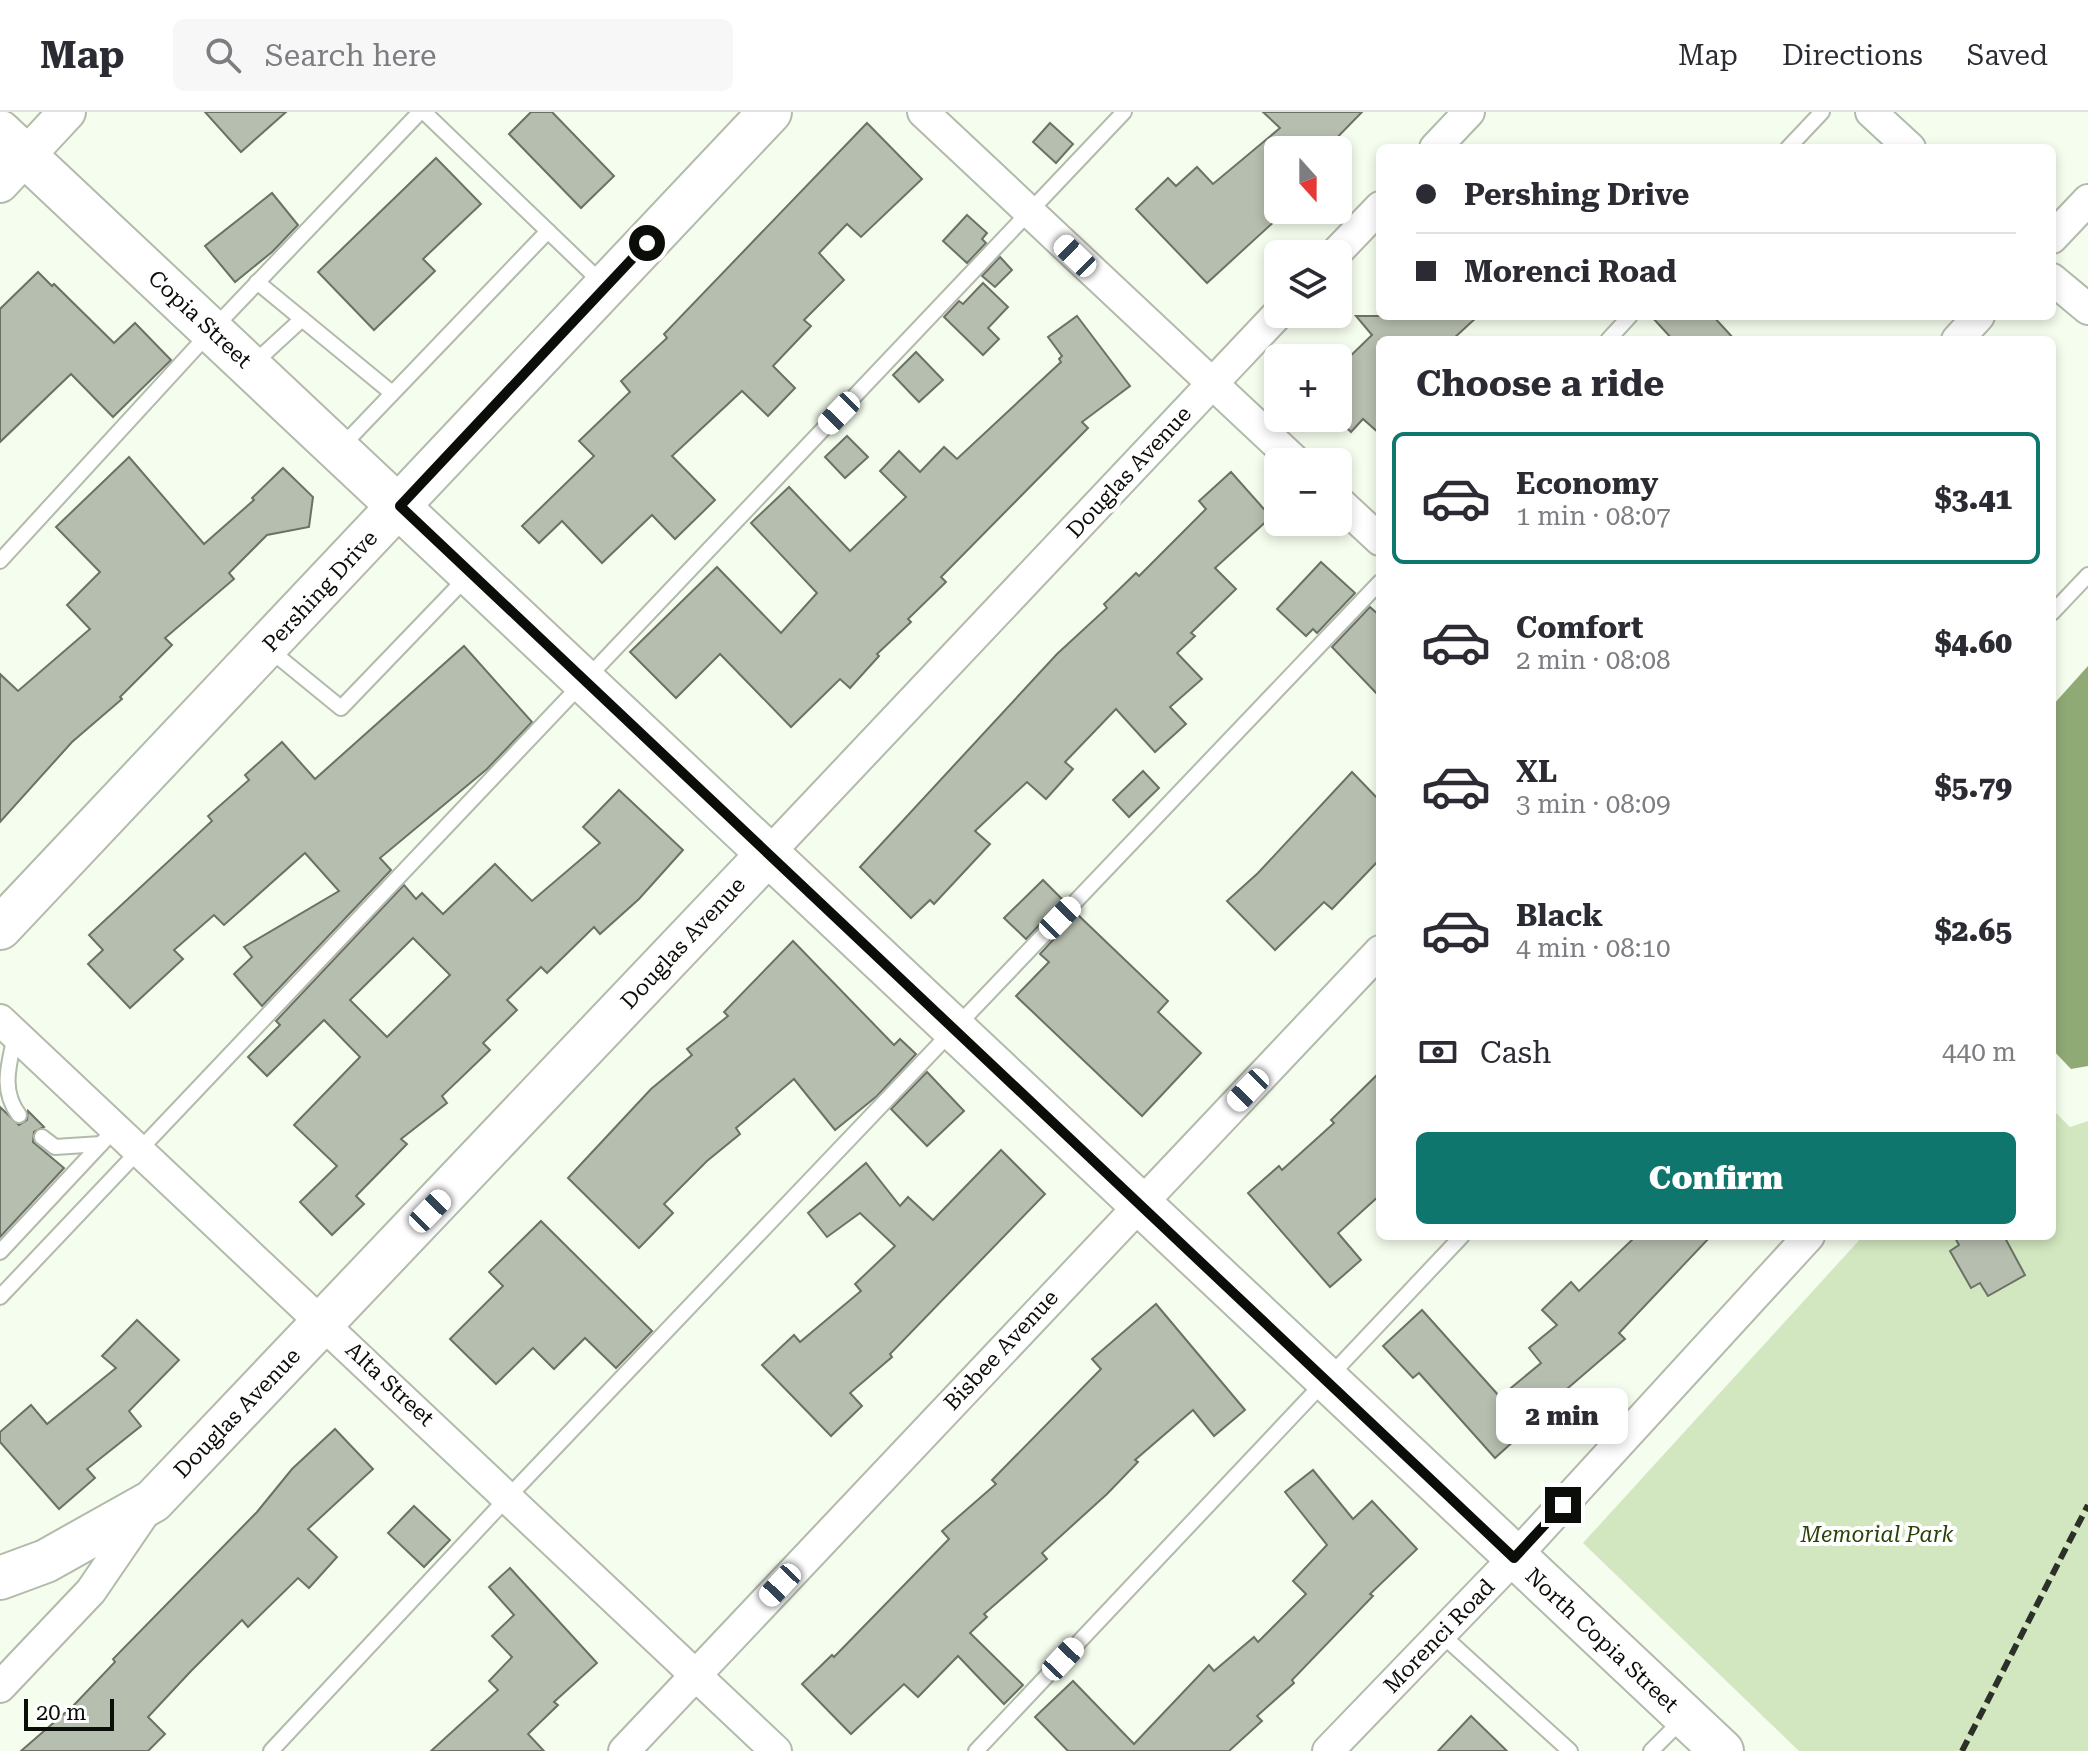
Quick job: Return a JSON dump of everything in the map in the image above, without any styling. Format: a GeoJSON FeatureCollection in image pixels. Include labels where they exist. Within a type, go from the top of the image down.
{"type":"FeatureCollection","features":[{"type":"Feature","properties":{"kind":"main road","name":"Pershing Drive"},"geometry":{"type":"LineString","coordinates":[[0,928],[770,112]]}},
{"type":"Feature","properties":{"kind":"main road","name":"Copia Street"},"geometry":{"type":"LineString","coordinates":[[9,157],[212,330],[400,506]]}},
{"type":"Feature","properties":{"kind":"main road","name":"North Copia Street"},"geometry":{"type":"LineString","coordinates":[[400,506],[1138,1205],[1722,1751]]}},
{"type":"Feature","properties":{"kind":"main road","name":"Douglas Avenue"},"geometry":{"type":"LineString","coordinates":[[0,1578],[72,1547],[153,1501],[768,854]]}},
{"type":"Feature","properties":{"kind":"street"},"geometry":{"type":"LineString","coordinates":[[9,157],[67,112]]}},
{"type":"Feature","properties":{"kind":"street"},"geometry":{"type":"LineString","coordinates":[[923,112],[1281,448]]}},
{"type":"Feature","properties":{"kind":"street"},"geometry":{"type":"LineString","coordinates":[[1439,144],[1469,112]]}},
{"type":"Feature","properties":{"kind":"street"},"geometry":{"type":"LineString","coordinates":[[1871,112],[1906,144]]}},
{"type":"Feature","properties":{"kind":"street"},"geometry":{"type":"LineString","coordinates":[[2056,234],[2088,200]]}},
{"type":"Feature","properties":{"kind":"street"},"geometry":{"type":"LineString","coordinates":[[1348,240],[1376,211]]}},
{"type":"Feature","properties":{"kind":"street"},"geometry":{"type":"LineString","coordinates":[[2056,282],[2088,309]]}},
{"type":"Feature","properties":{"kind":"street"},"geometry":{"type":"LineString","coordinates":[[1961,336],[1975,320]]}},
{"type":"Feature","properties":{"kind":"street","name":"Douglas Avenue"},"geometry":{"type":"LineString","coordinates":[[768,854],[1265,328]]}},
{"type":"Feature","properties":{"kind":"street"},"geometry":{"type":"LineString","coordinates":[[1352,514],[1376,536]]}},
{"type":"Feature","properties":{"kind":"street","name":"Bisbee Avenue"},"geometry":{"type":"LineString","coordinates":[[624,1751],[1376,955]]}},
{"type":"Feature","properties":{"kind":"street","name":"Alta Street"},"geometry":{"type":"LineString","coordinates":[[8,1027],[118,1140],[324,1322],[776,1751]]}},
{"type":"Feature","properties":{"kind":"street","name":"Morenci Road"},"geometry":{"type":"LineString","coordinates":[[1328,1751],[1514,1558],[1805,1240]]}},
{"type":"Feature","properties":{"kind":"street","name":"Douglas Avenue"},"geometry":{"type":"LineString","coordinates":[[0,1687],[91,1591],[153,1501]]}},
{"type":"Feature","properties":{"kind":"lane"},"geometry":{"type":"LineString","coordinates":[[0,561],[257,282],[422,112],[606,287]]}},
{"type":"Feature","properties":{"kind":"lane"},"geometry":{"type":"LineString","coordinates":[[0,1252],[118,1140],[585,680],[1124,112]]}},
{"type":"Feature","properties":{"kind":"lane"},"geometry":{"type":"LineString","coordinates":[[1792,144],[1822,112]]}},
{"type":"Feature","properties":{"kind":"lane"},"geometry":{"type":"LineString","coordinates":[[340,449],[548,231]]}},
{"type":"Feature","properties":{"kind":"lane"},"geometry":{"type":"LineString","coordinates":[[257,282],[392,393]]}},
{"type":"Feature","properties":{"kind":"lane"},"geometry":{"type":"LineString","coordinates":[[251,367],[302,319]]}},
{"type":"Feature","properties":{"kind":"lane"},"geometry":{"type":"LineString","coordinates":[[1612,336],[1626,320]]}},
{"type":"Feature","properties":{"kind":"lane"},"geometry":{"type":"LineString","coordinates":[[266,647],[341,708],[471,572]]}},
{"type":"Feature","properties":{"kind":"lane"},"geometry":{"type":"LineString","coordinates":[[2056,609],[2088,575]]}},
{"type":"Feature","properties":{"kind":"lane"},"geometry":{"type":"LineString","coordinates":[[271,1751],[509,1496],[1376,586]]}},
{"type":"Feature","properties":{"kind":"lane"},"geometry":{"type":"LineString","coordinates":[[8,1027],[7,1094],[19,1115]]}},
{"type":"Feature","properties":{"kind":"lane"},"geometry":{"type":"LineString","coordinates":[[42,1137],[55,1147],[118,1140]]}},
{"type":"Feature","properties":{"kind":"lane"},"geometry":{"type":"LineString","coordinates":[[0,1297],[118,1140]]}},
{"type":"Feature","properties":{"kind":"lane"},"geometry":{"type":"LineString","coordinates":[[976,1751],[1458,1240]]}},
{"type":"Feature","properties":{"kind":"lane"},"geometry":{"type":"LineString","coordinates":[[1441,1634],[1570,1751]]}},
{"type":"Feature","properties":{"kind":"lane"},"geometry":{"type":"LineString","coordinates":[[1651,1751],[1685,1717]]}},
{"type":"Feature","properties":{"kind":"green space","name":"Memorial Park"},"geometry":{"type":"Polygon","coordinates":[[[2056,1113],[2070,1127],[2088,1121],[2088,1751],[1799,1751],[1583,1543],[1859,1240],[2056,1240],[2056,1113]]]}},
{"type":"Feature","properties":{"kind":"shaded area"},"geometry":{"type":"Polygon","coordinates":[[[2088,666],[2088,1066],[2071,1069],[2056,1053],[2056,702],[2088,666]]]}},
{"type":"Feature","properties":{"kind":"building"},"geometry":{"type":"Polygon","coordinates":[[[205,112],[286,112],[241,152],[205,112]]]}},
{"type":"Feature","properties":{"kind":"building"},"geometry":{"type":"Polygon","coordinates":[[[531,112],[552,112],[614,176],[581,208],[509,134],[531,112]]]}},
{"type":"Feature","properties":{"kind":"building"},"geometry":{"type":"Polygon","coordinates":[[[1263,112],[1362,112],[1339,136],[1270,136],[1280,128],[1263,112]]]}},
{"type":"Feature","properties":{"kind":"building"},"geometry":{"type":"Polygon","coordinates":[[[867,123],[922,179],[861,237],[847,224],[819,253],[844,280],[804,320],[811,326],[773,366],[795,388],[768,416],[742,391],[672,456],[715,500],[675,539],[652,515],[602,563],[562,521],[539,543],[522,526],[594,456],[579,441],[630,392],[621,381],[667,338],[664,334],[867,123]]]}},
{"type":"Feature","properties":{"kind":"building"},"geometry":{"type":"Polygon","coordinates":[[[1050,123],[1073,144],[1056,163],[1033,142],[1050,123]]]}},
{"type":"Feature","properties":{"kind":"building"},"geometry":{"type":"Polygon","coordinates":[[[1264,141],[1264,224],[1271,224],[1207,283],[1136,209],[1168,178],[1176,186],[1197,167],[1213,184],[1264,141]]]}},
{"type":"Feature","properties":{"kind":"building"},"geometry":{"type":"Polygon","coordinates":[[[436,158],[481,204],[423,259],[435,271],[374,330],[318,272],[436,158]]]}},
{"type":"Feature","properties":{"kind":"building"},"geometry":{"type":"Polygon","coordinates":[[[272,193],[298,225],[272,252],[235,282],[205,246],[272,193]]]}},
{"type":"Feature","properties":{"kind":"building"},"geometry":{"type":"Polygon","coordinates":[[[967,215],[987,233],[982,239],[986,243],[967,263],[943,241],[967,215]]]}},
{"type":"Feature","properties":{"kind":"building"},"geometry":{"type":"Polygon","coordinates":[[[1000,257],[1012,270],[995,287],[982,276],[1000,257]]]}},
{"type":"Feature","properties":{"kind":"building"},"geometry":{"type":"Polygon","coordinates":[[[38,272],[114,343],[135,323],[171,360],[113,417],[71,374],[0,442],[0,309],[38,272]]]}},
{"type":"Feature","properties":{"kind":"building"},"geometry":{"type":"Polygon","coordinates":[[[983,283],[1008,307],[988,328],[999,339],[983,355],[944,317],[959,301],[963,304],[983,283]]]}},
{"type":"Feature","properties":{"kind":"building"},"geometry":{"type":"Polygon","coordinates":[[[1077,316],[1130,386],[1082,422],[1088,428],[941,577],[946,582],[908,619],[911,622],[877,654],[879,656],[850,688],[840,679],[791,727],[720,654],[676,698],[630,652],[717,567],[781,633],[817,593],[751,523],[789,487],[850,551],[906,497],[880,471],[899,451],[920,472],[944,447],[957,459],[1061,362],[1059,359],[1062,356],[1048,337],[1077,316]]]}},
{"type":"Feature","properties":{"kind":"building"},"geometry":{"type":"Polygon","coordinates":[[[1356,316],[1376,316],[1376,320],[1474,320],[1456,336],[1376,336],[1376,430],[1363,419],[1352,431],[1352,354],[1372,335],[1356,316]]]}},
{"type":"Feature","properties":{"kind":"building"},"geometry":{"type":"Polygon","coordinates":[[[1655,320],[1717,320],[1731,336],[1669,336],[1655,320]]]}},
{"type":"Feature","properties":{"kind":"building"},"geometry":{"type":"Polygon","coordinates":[[[916,352],[943,380],[919,402],[893,375],[916,352]]]}},
{"type":"Feature","properties":{"kind":"building"},"geometry":{"type":"Polygon","coordinates":[[[847,436],[868,457],[845,478],[825,457],[847,436]]]}},
{"type":"Feature","properties":{"kind":"building"},"geometry":{"type":"Polygon","coordinates":[[[129,457],[204,544],[254,500],[252,498],[283,468],[313,497],[309,527],[267,535],[229,573],[234,579],[165,638],[172,645],[120,697],[122,699],[72,742],[0,822],[0,674],[18,691],[90,629],[67,605],[100,572],[56,527],[129,457]]]}},
{"type":"Feature","properties":{"kind":"building"},"geometry":{"type":"Polygon","coordinates":[[[1231,472],[1264,509],[1264,523],[1215,568],[1236,589],[1191,633],[1195,636],[1177,653],[1202,679],[1170,707],[1186,724],[1155,752],[1116,709],[1065,762],[1073,769],[1046,799],[1027,782],[975,831],[990,844],[934,904],[930,900],[911,918],[860,867],[1057,654],[1107,608],[1104,604],[1136,573],[1139,576],[1206,509],[1199,501],[1231,472]]]}},
{"type":"Feature","properties":{"kind":"building"},"geometry":{"type":"Polygon","coordinates":[[[1321,562],[1355,593],[1317,633],[1313,629],[1306,636],[1277,609],[1321,562]]]}},
{"type":"Feature","properties":{"kind":"building"},"geometry":{"type":"Polygon","coordinates":[[[1370,607],[1376,612],[1376,693],[1332,647],[1370,607]]]}},
{"type":"Feature","properties":{"kind":"building"},"geometry":{"type":"Polygon","coordinates":[[[464,646],[532,722],[487,769],[380,858],[391,870],[262,1006],[234,974],[252,957],[244,947],[339,891],[305,853],[224,925],[214,915],[174,950],[183,959],[130,1008],[88,964],[103,950],[89,935],[212,821],[208,816],[249,780],[245,775],[282,742],[315,779],[464,646]]]}},
{"type":"Feature","properties":{"kind":"building"},"geometry":{"type":"Polygon","coordinates":[[[1143,771],[1159,788],[1129,817],[1113,800],[1143,771]]]}},
{"type":"Feature","properties":{"kind":"building"},"geometry":{"type":"Polygon","coordinates":[[[1352,772],[1376,797],[1376,863],[1332,909],[1324,902],[1275,950],[1227,901],[1258,873],[1352,772]]]}},
{"type":"Feature","properties":{"kind":"building"},"geometry":{"type":"Polygon","coordinates":[[[619,790],[683,850],[639,899],[600,934],[594,927],[547,973],[541,967],[507,1000],[517,1010],[483,1043],[490,1050],[442,1096],[447,1103],[401,1139],[407,1144],[356,1196],[364,1204],[332,1235],[300,1202],[337,1166],[294,1125],[360,1057],[324,1020],[267,1076],[248,1057],[280,1025],[276,1021],[404,885],[416,899],[422,893],[443,914],[495,864],[532,901],[600,843],[583,827],[619,790]],[[413,938],[350,1000],[387,1037],[450,975],[413,938]]]}},
{"type":"Feature","properties":{"kind":"building"},"geometry":{"type":"Polygon","coordinates":[[[1043,880],[1063,900],[1026,939],[1004,918],[1043,880]]]}},
{"type":"Feature","properties":{"kind":"building"},"geometry":{"type":"Polygon","coordinates":[[[1077,914],[1168,1001],[1158,1012],[1201,1053],[1142,1116],[1016,996],[1049,962],[1040,954],[1077,914]]]}},
{"type":"Feature","properties":{"kind":"building"},"geometry":{"type":"Polygon","coordinates":[[[793,941],[894,1045],[900,1039],[916,1054],[877,1096],[835,1130],[794,1079],[736,1128],[740,1134],[707,1161],[664,1204],[673,1213],[639,1248],[568,1178],[651,1089],[692,1055],[687,1049],[728,1016],[724,1012],[793,941]]]}},
{"type":"Feature","properties":{"kind":"building"},"geometry":{"type":"Polygon","coordinates":[[[927,1072],[964,1111],[927,1146],[891,1109],[927,1072]]]}},
{"type":"Feature","properties":{"kind":"building"},"geometry":{"type":"Polygon","coordinates":[[[1376,1076],[1376,1199],[1338,1233],[1361,1260],[1330,1287],[1248,1193],[1279,1166],[1282,1170],[1334,1123],[1331,1120],[1376,1076]]]}},
{"type":"Feature","properties":{"kind":"building"},"geometry":{"type":"Polygon","coordinates":[[[0,1107],[19,1125],[27,1120],[28,1111],[44,1127],[34,1132],[33,1142],[64,1168],[0,1237],[0,1107]]]}},
{"type":"Feature","properties":{"kind":"building"},"geometry":{"type":"Polygon","coordinates":[[[1001,1150],[1045,1194],[890,1354],[892,1357],[850,1393],[862,1406],[831,1436],[762,1365],[794,1335],[800,1342],[861,1291],[855,1284],[895,1246],[860,1213],[827,1237],[808,1213],[866,1163],[900,1206],[908,1197],[933,1220],[1001,1150]]]}},
{"type":"Feature","properties":{"kind":"building"},"geometry":{"type":"Polygon","coordinates":[[[541,1221],[652,1331],[616,1368],[585,1338],[554,1369],[533,1348],[496,1384],[450,1339],[503,1286],[489,1272],[541,1221]]]}},
{"type":"Feature","properties":{"kind":"building"},"geometry":{"type":"Polygon","coordinates":[[[1632,1240],[1707,1240],[1619,1333],[1625,1339],[1525,1425],[1528,1428],[1495,1458],[1419,1373],[1413,1378],[1383,1346],[1422,1310],[1500,1397],[1541,1363],[1529,1348],[1557,1325],[1542,1310],[1571,1282],[1579,1291],[1632,1240]]]}},
{"type":"Feature","properties":{"kind":"building"},"geometry":{"type":"Polygon","coordinates":[[[1956,1240],[2006,1240],[2025,1275],[1988,1296],[1980,1283],[1971,1288],[1950,1251],[1959,1245],[1956,1240]]]}},
{"type":"Feature","properties":{"kind":"building"},"geometry":{"type":"Polygon","coordinates":[[[1156,1304],[1245,1410],[1214,1436],[1193,1410],[1135,1460],[1138,1462],[1107,1494],[1042,1553],[1047,1559],[984,1614],[987,1617],[970,1633],[1023,1685],[1004,1704],[958,1656],[918,1697],[904,1684],[851,1734],[802,1684],[832,1655],[834,1657],[949,1539],[942,1531],[996,1484],[992,1480],[1101,1369],[1092,1359],[1156,1304]]]}},
{"type":"Feature","properties":{"kind":"building"},"geometry":{"type":"Polygon","coordinates":[[[137,1320],[179,1360],[129,1411],[141,1426],[87,1469],[95,1478],[59,1509],[0,1442],[0,1432],[31,1405],[47,1424],[116,1368],[102,1356],[137,1320]]]}},
{"type":"Feature","properties":{"kind":"building"},"geometry":{"type":"Polygon","coordinates":[[[335,1429],[373,1469],[308,1529],[337,1557],[309,1588],[298,1578],[248,1627],[242,1620],[191,1671],[148,1717],[165,1734],[148,1751],[21,1751],[74,1705],[115,1662],[113,1659],[257,1512],[292,1469],[335,1429]]]}},
{"type":"Feature","properties":{"kind":"building"},"geometry":{"type":"Polygon","coordinates":[[[1313,1470],[1353,1519],[1372,1501],[1417,1549],[1370,1594],[1373,1596],[1292,1680],[1294,1683],[1257,1716],[1262,1721],[1229,1751],[1068,1751],[1035,1717],[1073,1681],[1134,1744],[1209,1665],[1214,1671],[1254,1637],[1258,1642],[1306,1594],[1293,1581],[1327,1545],[1285,1492],[1313,1470]]]}},
{"type":"Feature","properties":{"kind":"building"},"geometry":{"type":"Polygon","coordinates":[[[414,1506],[450,1540],[424,1567],[388,1533],[414,1506]]]}},
{"type":"Feature","properties":{"kind":"building"},"geometry":{"type":"Polygon","coordinates":[[[510,1568],[597,1663],[554,1702],[558,1705],[528,1734],[544,1751],[431,1751],[498,1690],[489,1681],[512,1657],[492,1636],[514,1615],[489,1587],[510,1568]]]}},
{"type":"Feature","properties":{"kind":"building"},"geometry":{"type":"Polygon","coordinates":[[[1471,1716],[1507,1751],[1438,1751],[1471,1716]]]}},
{"type":"Feature","properties":{"kind":"railway"},"geometry":{"type":"LineString","coordinates":[[1962,1751],[2088,1505]]}},
{"type":"Feature","properties":{"kind":"route"},"geometry":{"type":"LineString","coordinates":[[647,243],[400,506],[1514,1558],[1563,1505]]}}]}
